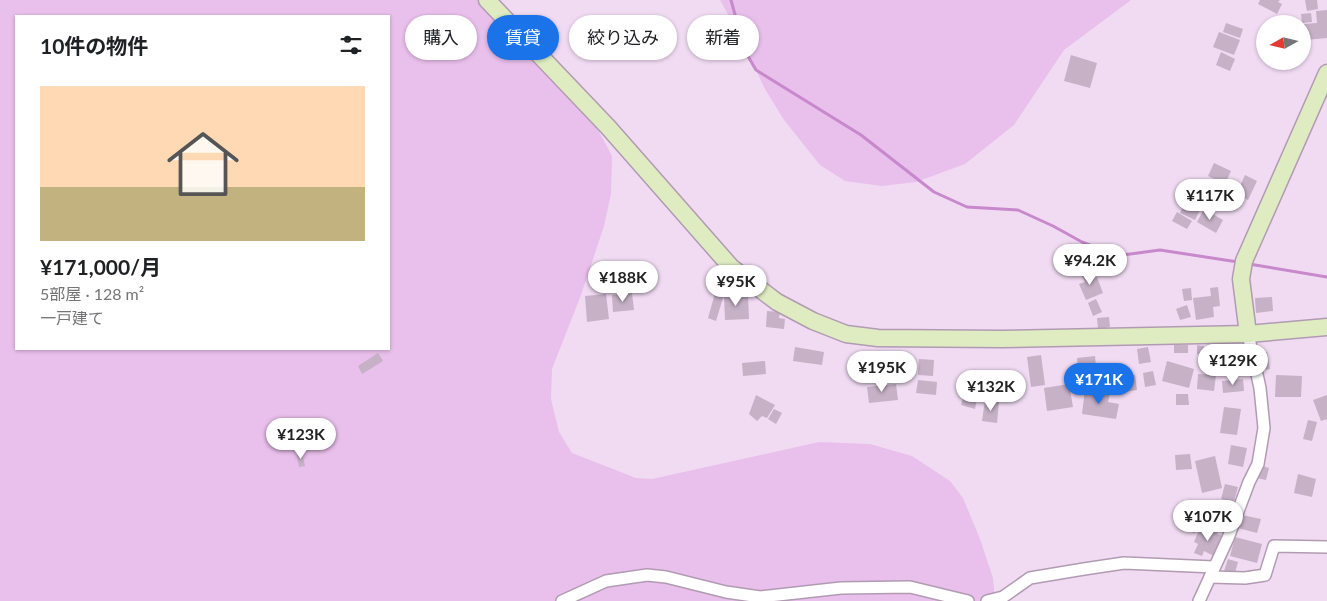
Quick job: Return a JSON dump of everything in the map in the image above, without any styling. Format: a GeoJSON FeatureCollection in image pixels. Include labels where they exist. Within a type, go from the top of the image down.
{"type":"FeatureCollection","features":[{"type":"Feature","properties":{"kind":"street"},"geometry":{"type":"LineString","coordinates":[[487,0],[608,127],[732,267],[777,302],[813,321],[846,334],[878,338],[1002,339],[1248,334],[1327,327]]}},
{"type":"Feature","properties":{"kind":"street"},"geometry":{"type":"LineString","coordinates":[[1199,601],[1228,538],[1245,491],[1258,464],[1264,428],[1260,388],[1248,334],[1241,279],[1244,261],[1327,73]]}},
{"type":"Feature","properties":{"kind":"street"},"geometry":{"type":"LineString","coordinates":[[987,601],[1003,597],[1030,578],[1124,563],[1212,572],[1245,578],[1265,576],[1274,546],[1327,547]]}},
{"type":"Feature","properties":{"kind":"street"},"geometry":{"type":"LineString","coordinates":[[562,601],[606,581],[647,575],[666,577],[726,592],[760,598],[841,588],[910,587],[968,601]]}},
{"type":"Feature","properties":{"kind":"shaded area"},"geometry":{"type":"Polygon","coordinates":[[[0,0],[479,0],[493,15],[487,15],[487,60],[534,60],[597,128],[612,156],[611,194],[604,226],[581,295],[552,369],[551,399],[559,432],[572,453],[636,478],[652,479],[819,442],[870,444],[912,456],[950,481],[963,498],[980,539],[993,578],[995,601],[0,601],[0,0]]]}},
{"type":"Feature","properties":{"kind":"shaded area"},"geometry":{"type":"Polygon","coordinates":[[[720,0],[1131,0],[1064,50],[1014,125],[965,164],[916,182],[882,186],[845,181],[820,165],[784,120],[765,89],[751,60],[759,60],[759,15],[728,15],[720,0]]]}},
{"type":"Feature","properties":{"kind":"building"},"geometry":{"type":"Polygon","coordinates":[[[1260,0],[1280,0],[1278,2],[1282,4],[1277,14],[1258,4],[1260,0]]]}},
{"type":"Feature","properties":{"kind":"building"},"geometry":{"type":"Polygon","coordinates":[[[1305,0],[1317,0],[1318,9],[1307,11],[1305,0]]]}},
{"type":"Feature","properties":{"kind":"building"},"geometry":{"type":"Polygon","coordinates":[[[1327,10],[1327,38],[1311,39],[1311,23],[1317,23],[1316,11],[1327,10]]]}},
{"type":"Feature","properties":{"kind":"building"},"geometry":{"type":"Polygon","coordinates":[[[1311,13],[1312,22],[1311,15],[1301,14],[1311,13]]]}},
{"type":"Feature","properties":{"kind":"building"},"geometry":{"type":"Polygon","coordinates":[[[1226,23],[1243,29],[1240,38],[1223,32],[1226,23]]]}},
{"type":"Feature","properties":{"kind":"building"},"geometry":{"type":"Polygon","coordinates":[[[1219,32],[1240,40],[1234,55],[1213,47],[1219,32]]]}},
{"type":"Feature","properties":{"kind":"building"},"geometry":{"type":"Polygon","coordinates":[[[1221,52],[1235,59],[1230,71],[1216,65],[1221,52]]]}},
{"type":"Feature","properties":{"kind":"building"},"geometry":{"type":"Polygon","coordinates":[[[1071,55],[1097,63],[1090,88],[1064,81],[1071,55]]]}},
{"type":"Feature","properties":{"kind":"building"},"geometry":{"type":"Polygon","coordinates":[[[1214,163],[1231,171],[1225,184],[1208,176],[1214,163]]]}},
{"type":"Feature","properties":{"kind":"building"},"geometry":{"type":"Polygon","coordinates":[[[1245,175],[1257,181],[1248,200],[1239,195],[1234,204],[1223,199],[1231,182],[1240,186],[1245,175]]]}},
{"type":"Feature","properties":{"kind":"building"},"geometry":{"type":"Polygon","coordinates":[[[1203,179],[1214,183],[1206,201],[1196,197],[1203,179]]]}},
{"type":"Feature","properties":{"kind":"building"},"geometry":{"type":"Polygon","coordinates":[[[1188,197],[1203,204],[1195,220],[1180,213],[1188,197]]]}},
{"type":"Feature","properties":{"kind":"building"},"geometry":{"type":"Polygon","coordinates":[[[1204,209],[1223,220],[1216,233],[1197,222],[1204,209]]]}},
{"type":"Feature","properties":{"kind":"building"},"geometry":{"type":"Polygon","coordinates":[[[1177,212],[1192,221],[1187,229],[1172,221],[1177,212]]]}},
{"type":"Feature","properties":{"kind":"building"},"geometry":{"type":"Polygon","coordinates":[[[1092,256],[1096,266],[1090,269],[1086,258],[1092,256]]]}},
{"type":"Feature","properties":{"kind":"building"},"geometry":{"type":"Polygon","coordinates":[[[1089,270],[1093,279],[1097,277],[1103,293],[1086,300],[1079,284],[1085,282],[1081,274],[1089,270]]]}},
{"type":"Feature","properties":{"kind":"building"},"geometry":{"type":"Polygon","coordinates":[[[717,286],[726,288],[716,321],[708,318],[717,286]]]}},
{"type":"Feature","properties":{"kind":"building"},"geometry":{"type":"Polygon","coordinates":[[[1218,287],[1220,306],[1213,307],[1214,317],[1196,320],[1193,298],[1211,296],[1210,288],[1218,287]]]}},
{"type":"Feature","properties":{"kind":"building"},"geometry":{"type":"Polygon","coordinates":[[[1191,288],[1192,300],[1184,301],[1182,289],[1191,288]]]}},
{"type":"Feature","properties":{"kind":"building"},"geometry":{"type":"Polygon","coordinates":[[[632,293],[634,310],[613,312],[612,295],[632,293]]]}},
{"type":"Feature","properties":{"kind":"building"},"geometry":{"type":"Polygon","coordinates":[[[606,294],[609,319],[587,322],[585,296],[606,294]]]}},
{"type":"Feature","properties":{"kind":"building"},"geometry":{"type":"Polygon","coordinates":[[[748,295],[749,319],[725,320],[724,296],[748,295]]]}},
{"type":"Feature","properties":{"kind":"building"},"geometry":{"type":"Polygon","coordinates":[[[1272,297],[1273,311],[1256,313],[1255,298],[1272,297]]]}},
{"type":"Feature","properties":{"kind":"building"},"geometry":{"type":"Polygon","coordinates":[[[1096,299],[1102,312],[1093,316],[1088,303],[1096,299]]]}},
{"type":"Feature","properties":{"kind":"building"},"geometry":{"type":"Polygon","coordinates":[[[1187,305],[1191,317],[1180,320],[1176,309],[1187,305]]]}},
{"type":"Feature","properties":{"kind":"building"},"geometry":{"type":"Polygon","coordinates":[[[767,311],[780,312],[779,318],[785,319],[784,329],[766,327],[767,311]]]}},
{"type":"Feature","properties":{"kind":"building"},"geometry":{"type":"Polygon","coordinates":[[[1109,317],[1110,327],[1098,329],[1097,318],[1109,317]]]}},
{"type":"Feature","properties":{"kind":"building"},"geometry":{"type":"Polygon","coordinates":[[[1225,344],[1227,358],[1221,359],[1219,345],[1225,344]]]}},
{"type":"Feature","properties":{"kind":"building"},"geometry":{"type":"Polygon","coordinates":[[[1174,345],[1188,345],[1188,353],[1174,353],[1174,345]]]}},
{"type":"Feature","properties":{"kind":"building"},"geometry":{"type":"Polygon","coordinates":[[[1197,345],[1204,346],[1203,355],[1197,354],[1197,345]]]}},
{"type":"Feature","properties":{"kind":"building"},"geometry":{"type":"Polygon","coordinates":[[[795,347],[824,352],[822,365],[793,361],[795,347]]]}},
{"type":"Feature","properties":{"kind":"building"},"geometry":{"type":"Polygon","coordinates":[[[1148,347],[1151,362],[1139,364],[1137,349],[1148,347]]]}},
{"type":"Feature","properties":{"kind":"building"},"geometry":{"type":"Polygon","coordinates":[[[1267,352],[1270,369],[1259,371],[1256,354],[1267,352]]]}},
{"type":"Feature","properties":{"kind":"building"},"geometry":{"type":"Polygon","coordinates":[[[378,353],[383,361],[362,374],[358,366],[378,353]]]}},
{"type":"Feature","properties":{"kind":"building"},"geometry":{"type":"Polygon","coordinates":[[[1041,355],[1045,385],[1031,387],[1027,357],[1041,355]]]}},
{"type":"Feature","properties":{"kind":"building"},"geometry":{"type":"Polygon","coordinates":[[[870,356],[873,379],[862,380],[859,358],[870,356]]]}},
{"type":"Feature","properties":{"kind":"building"},"geometry":{"type":"Polygon","coordinates":[[[1095,356],[1097,377],[1079,379],[1077,358],[1095,356]]]}},
{"type":"Feature","properties":{"kind":"building"},"geometry":{"type":"Polygon","coordinates":[[[1240,356],[1241,371],[1230,372],[1228,357],[1240,356]]]}},
{"type":"Feature","properties":{"kind":"building"},"geometry":{"type":"Polygon","coordinates":[[[919,359],[934,360],[933,376],[918,375],[919,359]]]}},
{"type":"Feature","properties":{"kind":"building"},"geometry":{"type":"Polygon","coordinates":[[[765,361],[766,374],[743,376],[742,363],[765,361]]]}},
{"type":"Feature","properties":{"kind":"building"},"geometry":{"type":"Polygon","coordinates":[[[1167,361],[1194,369],[1189,388],[1162,381],[1167,361]]]}},
{"type":"Feature","properties":{"kind":"building"},"geometry":{"type":"Polygon","coordinates":[[[912,370],[913,378],[905,380],[904,371],[912,370]]]}},
{"type":"Feature","properties":{"kind":"building"},"geometry":{"type":"Polygon","coordinates":[[[1153,371],[1156,385],[1145,387],[1143,373],[1153,371]]]}},
{"type":"Feature","properties":{"kind":"building"},"geometry":{"type":"Polygon","coordinates":[[[1198,374],[1216,375],[1214,391],[1197,389],[1198,374]]]}},
{"type":"Feature","properties":{"kind":"building"},"geometry":{"type":"Polygon","coordinates":[[[1135,375],[1137,390],[1119,393],[1118,387],[1113,388],[1112,378],[1135,375]]]}},
{"type":"Feature","properties":{"kind":"building"},"geometry":{"type":"Polygon","coordinates":[[[1276,375],[1302,376],[1301,397],[1275,397],[1276,375]]]}},
{"type":"Feature","properties":{"kind":"building"},"geometry":{"type":"Polygon","coordinates":[[[1243,379],[1244,391],[1223,393],[1222,381],[1243,379]]]}},
{"type":"Feature","properties":{"kind":"building"},"geometry":{"type":"Polygon","coordinates":[[[918,380],[937,382],[936,395],[916,393],[918,380]]]}},
{"type":"Feature","properties":{"kind":"building"},"geometry":{"type":"Polygon","coordinates":[[[896,384],[898,400],[869,403],[867,387],[896,384]]]}},
{"type":"Feature","properties":{"kind":"building"},"geometry":{"type":"Polygon","coordinates":[[[1069,384],[1073,407],[1047,411],[1044,388],[1069,384]]]}},
{"type":"Feature","properties":{"kind":"building"},"geometry":{"type":"Polygon","coordinates":[[[1085,389],[1110,393],[1108,402],[1119,404],[1116,419],[1082,414],[1085,389]]]}},
{"type":"Feature","properties":{"kind":"building"},"geometry":{"type":"Polygon","coordinates":[[[965,390],[978,393],[975,409],[961,405],[965,390]]]}},
{"type":"Feature","properties":{"kind":"building"},"geometry":{"type":"Polygon","coordinates":[[[1176,394],[1188,394],[1189,405],[1176,405],[1176,394]]]}},
{"type":"Feature","properties":{"kind":"building"},"geometry":{"type":"Polygon","coordinates":[[[756,395],[775,405],[767,418],[762,416],[757,421],[749,414],[756,395]]]}},
{"type":"Feature","properties":{"kind":"building"},"geometry":{"type":"Polygon","coordinates":[[[1327,395],[1327,419],[1321,421],[1313,400],[1327,395]]]}},
{"type":"Feature","properties":{"kind":"building"},"geometry":{"type":"Polygon","coordinates":[[[985,400],[999,402],[997,423],[982,421],[985,400]]]}},
{"type":"Feature","properties":{"kind":"building"},"geometry":{"type":"Polygon","coordinates":[[[1224,407],[1241,409],[1237,435],[1220,433],[1224,407]]]}},
{"type":"Feature","properties":{"kind":"building"},"geometry":{"type":"Polygon","coordinates":[[[774,409],[782,413],[776,424],[768,419],[774,409]]]}},
{"type":"Feature","properties":{"kind":"building"},"geometry":{"type":"Polygon","coordinates":[[[1308,420],[1317,422],[1312,441],[1303,439],[1308,420]]]}},
{"type":"Feature","properties":{"kind":"building"},"geometry":{"type":"Polygon","coordinates":[[[1231,445],[1247,448],[1243,467],[1228,464],[1231,445]]]}},
{"type":"Feature","properties":{"kind":"building"},"geometry":{"type":"Polygon","coordinates":[[[302,453],[305,466],[299,467],[297,454],[302,453]]]}},
{"type":"Feature","properties":{"kind":"building"},"geometry":{"type":"Polygon","coordinates":[[[1190,454],[1192,469],[1176,470],[1175,455],[1190,454]]]}},
{"type":"Feature","properties":{"kind":"building"},"geometry":{"type":"Polygon","coordinates":[[[1215,456],[1222,488],[1202,493],[1195,461],[1215,456]]]}},
{"type":"Feature","properties":{"kind":"building"},"geometry":{"type":"Polygon","coordinates":[[[1259,465],[1269,468],[1266,480],[1256,478],[1259,465]]]}},
{"type":"Feature","properties":{"kind":"building"},"geometry":{"type":"Polygon","coordinates":[[[1298,474],[1316,479],[1312,497],[1294,493],[1298,474]]]}},
{"type":"Feature","properties":{"kind":"building"},"geometry":{"type":"Polygon","coordinates":[[[1225,484],[1238,487],[1234,502],[1221,499],[1225,484]]]}},
{"type":"Feature","properties":{"kind":"building"},"geometry":{"type":"Polygon","coordinates":[[[1202,502],[1230,507],[1228,519],[1200,514],[1202,502]]]}},
{"type":"Feature","properties":{"kind":"building"},"geometry":{"type":"Polygon","coordinates":[[[1193,515],[1200,517],[1195,533],[1188,531],[1193,515]]]}},
{"type":"Feature","properties":{"kind":"building"},"geometry":{"type":"Polygon","coordinates":[[[1242,515],[1261,519],[1257,533],[1238,528],[1242,515]]]}},
{"type":"Feature","properties":{"kind":"building"},"geometry":{"type":"Polygon","coordinates":[[[1212,527],[1219,530],[1217,534],[1223,536],[1214,556],[1204,551],[1202,556],[1194,553],[1198,544],[1194,542],[1199,530],[1209,534],[1212,527]]]}},
{"type":"Feature","properties":{"kind":"building"},"geometry":{"type":"Polygon","coordinates":[[[1235,537],[1262,544],[1257,563],[1230,556],[1235,537]]]}},
{"type":"Feature","properties":{"kind":"building"},"geometry":{"type":"Polygon","coordinates":[[[1228,559],[1238,562],[1235,573],[1224,571],[1228,559]]]}},
{"type":"Feature","properties":{"kind":"waterway"},"geometry":{"type":"LineString","coordinates":[[731,0],[745,51],[756,70],[861,135],[934,192],[967,207],[1018,210],[1082,242],[1110,253],[1123,255],[1160,250],[1238,262]]}},
{"type":"Feature","properties":{"kind":"waterway"},"geometry":{"type":"LineString","coordinates":[[1249,264],[1327,277]]}}]}
